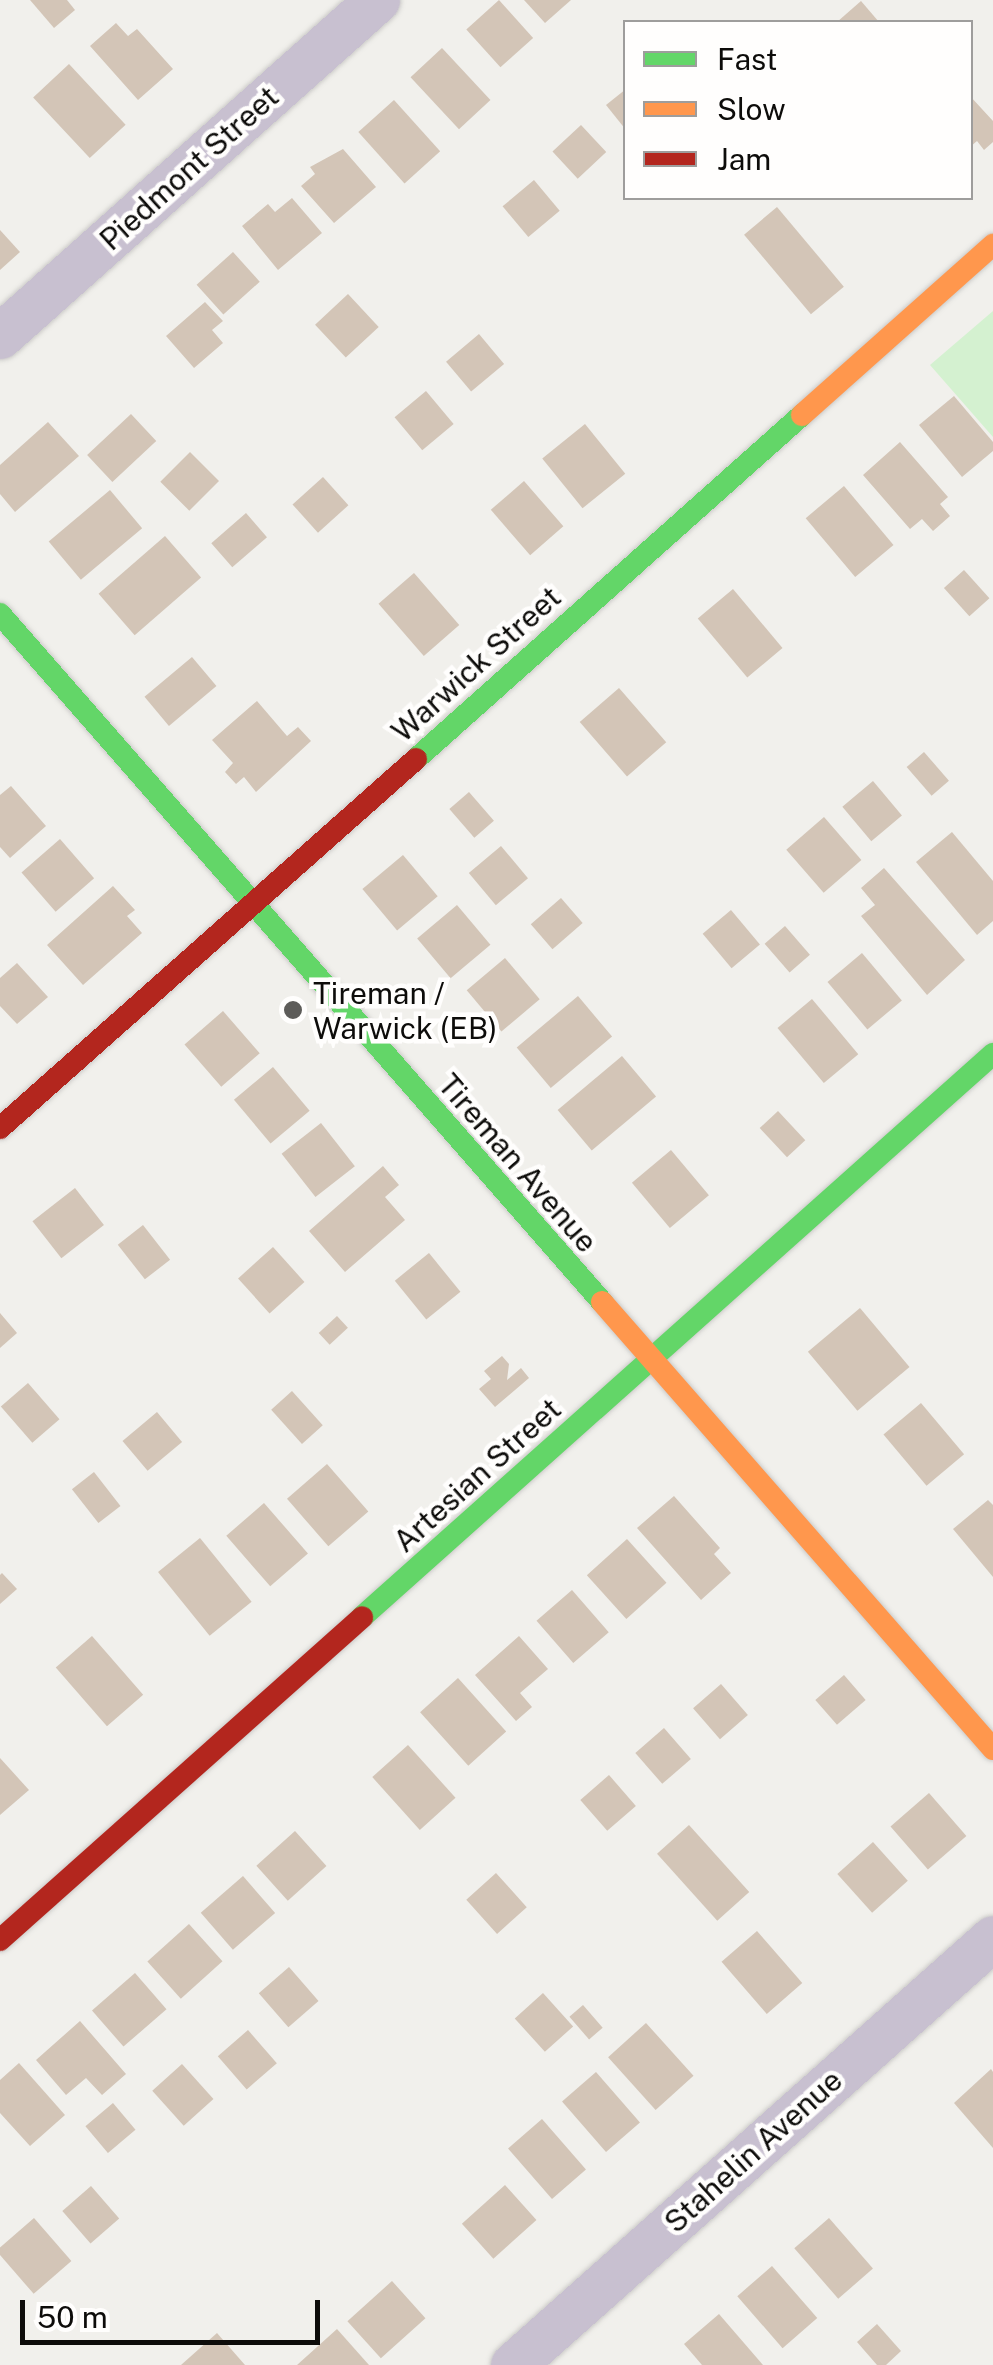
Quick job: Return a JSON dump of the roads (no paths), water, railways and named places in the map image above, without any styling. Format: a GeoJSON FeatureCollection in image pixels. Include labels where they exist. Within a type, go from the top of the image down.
{"type":"FeatureCollection","features":[{"type":"Feature","properties":{"kind":"street","name":"Piedmont Street"},"geometry":{"type":"LineString","coordinates":[[0,336],[377,0]]}},
{"type":"Feature","properties":{"kind":"street","name":"Warwick Street"},"geometry":{"type":"LineString","coordinates":[[0,1128],[993,245]]}},
{"type":"Feature","properties":{"kind":"street","name":"Tireman Avenue"},"geometry":{"type":"LineString","coordinates":[[0,614],[993,1749]]}},
{"type":"Feature","properties":{"kind":"street","name":"Artesian Street"},"geometry":{"type":"LineString","coordinates":[[0,1940],[993,1054]]}},
{"type":"Feature","properties":{"kind":"street","name":"Stahelin Avenue"},"geometry":{"type":"LineString","coordinates":[[513,2365],[993,1938]]}},
{"type":"Feature","properties":{"kind":"place","name":"Tireman / Warwick (EB)"},"geometry":{"type":"Point","coordinates":[293,1010]}}]}
